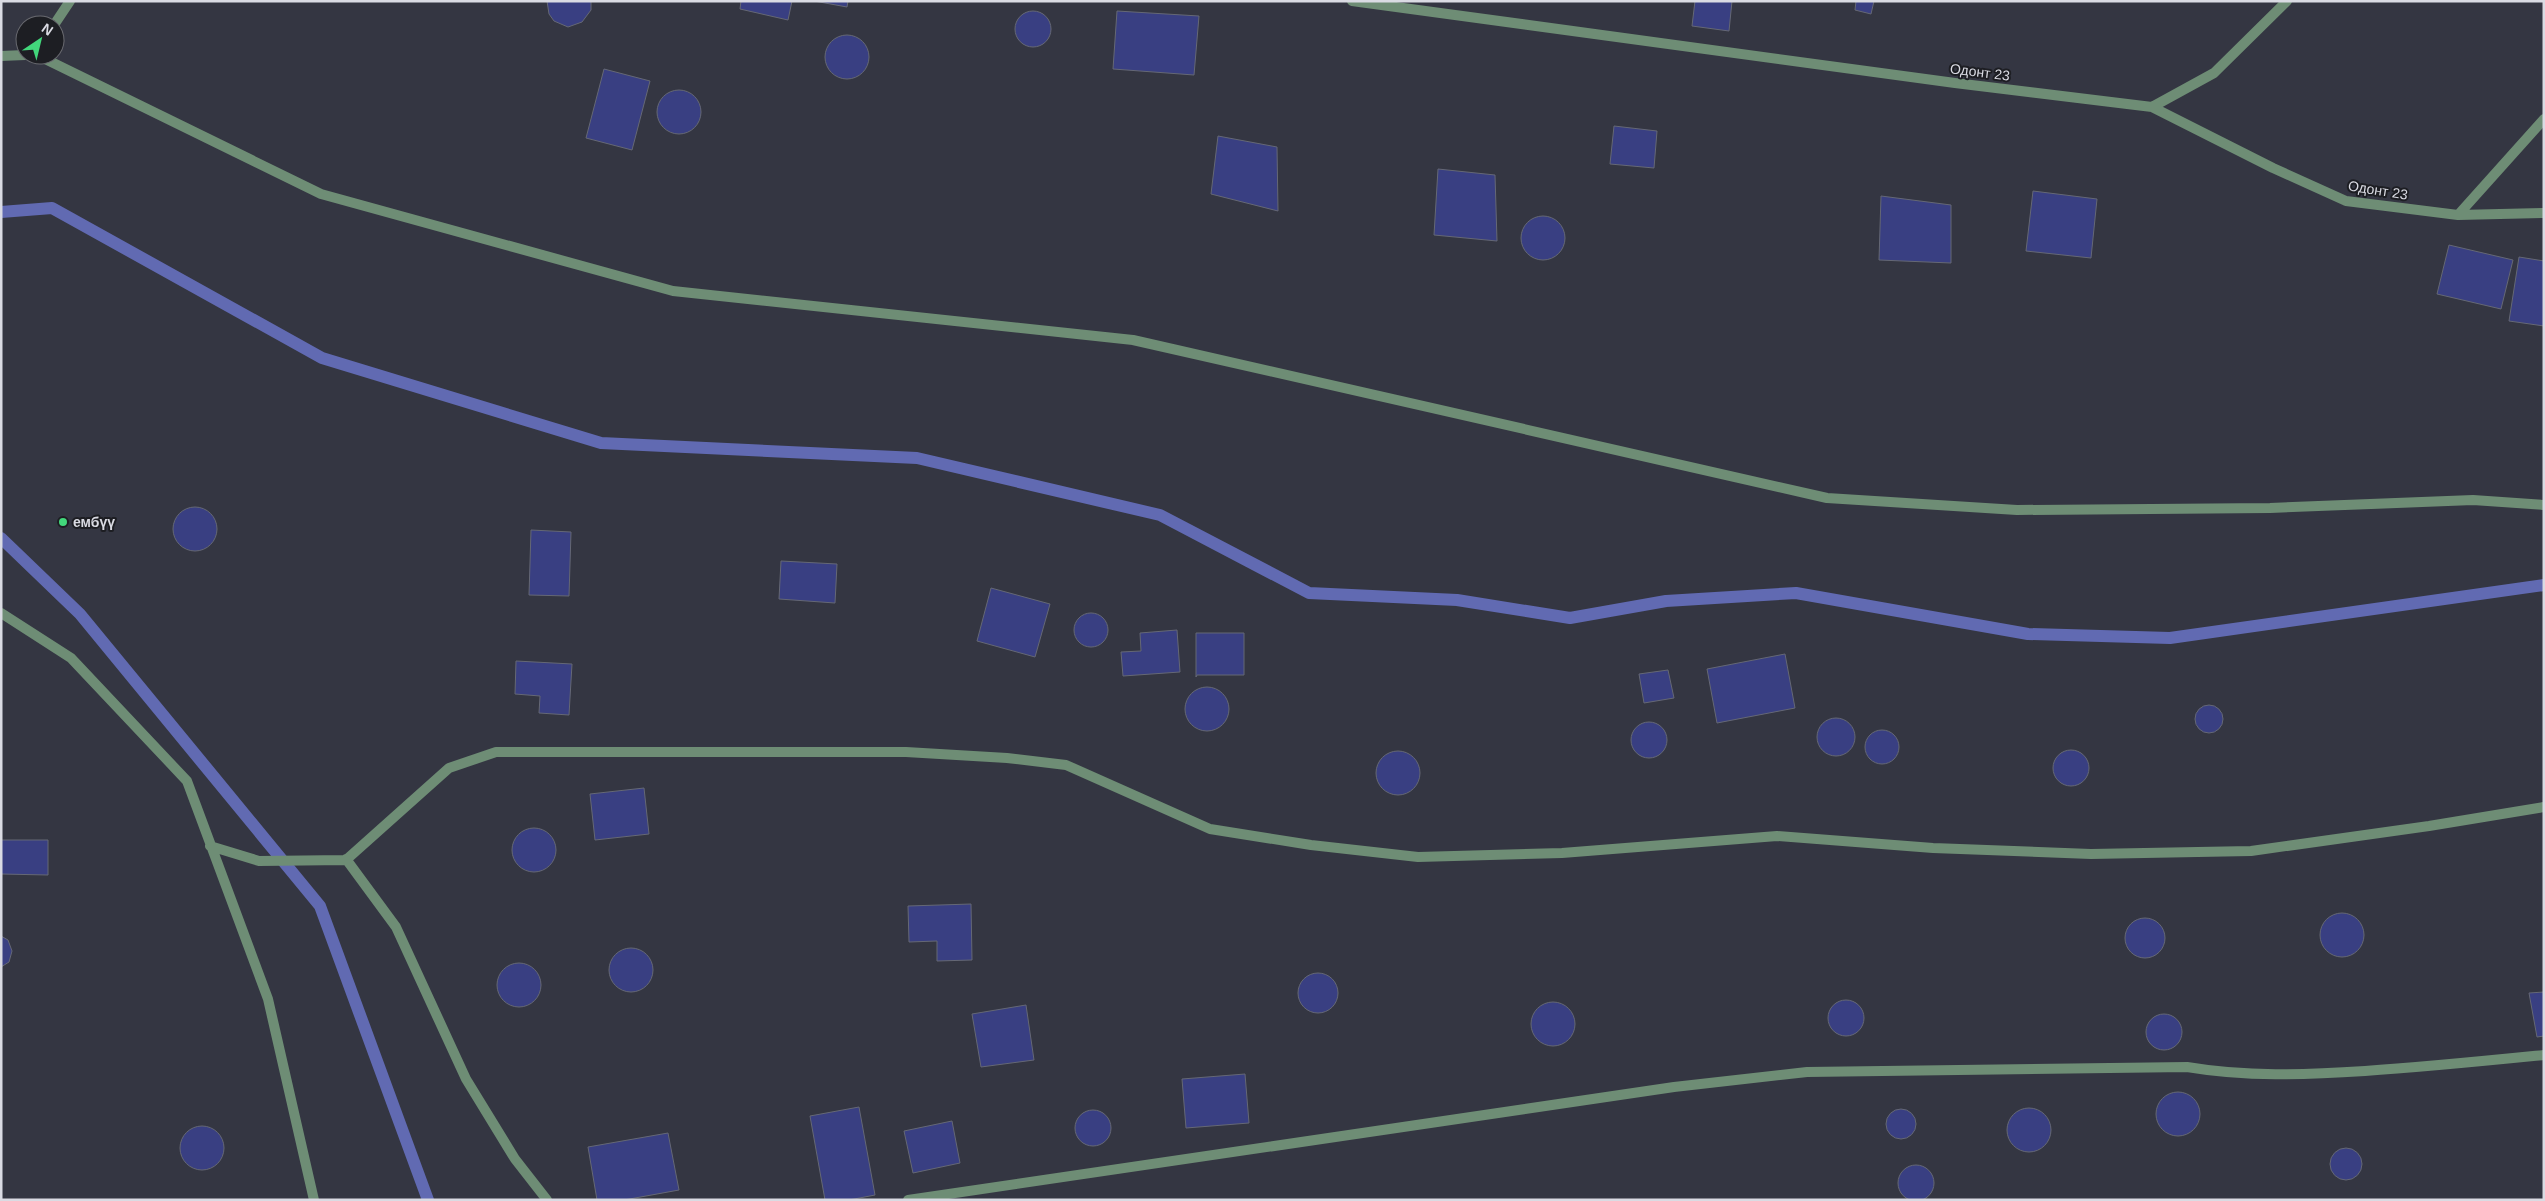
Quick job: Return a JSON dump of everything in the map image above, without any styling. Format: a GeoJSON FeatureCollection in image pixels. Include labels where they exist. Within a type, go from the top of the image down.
{"type":"FeatureCollection","features":[{"type":"Feature","properties":{"kind":"street"},"geometry":{"type":"LineString","coordinates":[[61,15],[70,1]]}},
{"type":"Feature","properties":{"kind":"street","name":"Одонт 23"},"geometry":{"type":"LineString","coordinates":[[1352,1],[1955,83],[2152,107],[2273,168],[2346,201],[2458,215],[2544,213]]}},
{"type":"Feature","properties":{"kind":"street"},"geometry":{"type":"LineString","coordinates":[[2152,107],[2214,73],[2287,1]]}},
{"type":"Feature","properties":{"kind":"street"},"geometry":{"type":"LineString","coordinates":[[1,56],[15,55]]}},
{"type":"Feature","properties":{"kind":"street"},"geometry":{"type":"LineString","coordinates":[[58,65],[321,194],[673,291],[1133,340],[1827,498],[2017,510],[2270,508],[2473,500],[2544,504]]}},
{"type":"Feature","properties":{"kind":"street"},"geometry":{"type":"LineString","coordinates":[[2458,215],[2544,119]]}},
{"type":"Feature","properties":{"kind":"street"},"geometry":{"type":"LineString","coordinates":[[1,613],[71,658],[186,781],[268,999],[314,1200]]}},
{"type":"Feature","properties":{"kind":"street"},"geometry":{"type":"LineString","coordinates":[[210,846],[259,861],[346,859],[449,768],[496,752],[906,752],[1007,758],[1066,764],[1210,829],[1312,845],[1418,857],[1562,853],[1777,836],[1933,848],[2081,854],[2251,851],[2429,826],[2544,807]]}},
{"type":"Feature","properties":{"kind":"street"},"geometry":{"type":"LineString","coordinates":[[346,859],[396,927],[466,1079],[515,1159],[547,1200]]}},
{"type":"Feature","properties":{"kind":"street"},"geometry":{"type":"LineString","coordinates":[[908,1200],[1674,1087],[1807,1072],[2187,1067],[2224,1074],[2302,1075],[2439,1066],[2544,1055]]}},
{"type":"Feature","properties":{"kind":"building"},"geometry":{"type":"Polygon","coordinates":[[[547,1],[591,1],[591,10],[582,22],[568,27],[554,21],[549,14],[547,1]]]}},
{"type":"Feature","properties":{"kind":"building"},"geometry":{"type":"Polygon","coordinates":[[[741,1],[792,1],[788,20],[740,9],[741,1]]]}},
{"type":"Feature","properties":{"kind":"building"},"geometry":{"type":"Polygon","coordinates":[[[814,1],[848,1],[847,7],[814,1]]]}},
{"type":"Feature","properties":{"kind":"building"},"geometry":{"type":"Polygon","coordinates":[[[1695,1],[1732,1],[1729,31],[1692,26],[1695,1]]]}},
{"type":"Feature","properties":{"kind":"building"},"geometry":{"type":"Polygon","coordinates":[[[1856,1],[1874,1],[1871,14],[1855,10],[1856,1]]]}},
{"type":"Feature","properties":{"kind":"building"},"geometry":{"type":"Polygon","coordinates":[[[1033,11],[1046,16],[1051,29],[1046,42],[1033,47],[1020,42],[1015,29],[1020,16],[1033,11]]]}},
{"type":"Feature","properties":{"kind":"building"},"geometry":{"type":"Polygon","coordinates":[[[1117,11],[1199,16],[1194,75],[1113,69],[1117,11]]]}},
{"type":"Feature","properties":{"kind":"building"},"geometry":{"type":"Polygon","coordinates":[[[843,35],[851,35],[863,41],[869,57],[863,73],[851,79],[843,79],[831,73],[825,61],[825,53],[831,41],[843,35]]]}},
{"type":"Feature","properties":{"kind":"building"},"geometry":{"type":"Polygon","coordinates":[[[604,69],[650,81],[632,150],[586,138],[604,69]]]}},
{"type":"Feature","properties":{"kind":"building"},"geometry":{"type":"Polygon","coordinates":[[[675,90],[683,90],[695,96],[701,112],[695,128],[683,134],[675,134],[663,128],[657,116],[657,108],[663,96],[675,90]]]}},
{"type":"Feature","properties":{"kind":"building"},"geometry":{"type":"Polygon","coordinates":[[[1614,126],[1657,131],[1654,168],[1610,164],[1614,126]]]}},
{"type":"Feature","properties":{"kind":"building"},"geometry":{"type":"Polygon","coordinates":[[[1218,136],[1277,147],[1278,211],[1211,194],[1218,136]]]}},
{"type":"Feature","properties":{"kind":"building"},"geometry":{"type":"Polygon","coordinates":[[[1438,169],[1495,175],[1497,241],[1434,235],[1438,169]]]}},
{"type":"Feature","properties":{"kind":"building"},"geometry":{"type":"Polygon","coordinates":[[[2033,191],[2097,199],[2091,258],[2026,251],[2033,191]]]}},
{"type":"Feature","properties":{"kind":"building"},"geometry":{"type":"Polygon","coordinates":[[[1881,196],[1951,205],[1951,263],[1879,260],[1881,196]]]}},
{"type":"Feature","properties":{"kind":"building"},"geometry":{"type":"Polygon","coordinates":[[[1539,216],[1547,216],[1559,222],[1565,238],[1559,254],[1547,260],[1539,260],[1527,254],[1521,242],[1521,234],[1527,222],[1539,216]]]}},
{"type":"Feature","properties":{"kind":"building"},"geometry":{"type":"Polygon","coordinates":[[[2449,245],[2513,260],[2501,309],[2437,294],[2449,245]]]}},
{"type":"Feature","properties":{"kind":"building"},"geometry":{"type":"Polygon","coordinates":[[[2519,257],[2544,261],[2544,326],[2509,321],[2519,257]]]}},
{"type":"Feature","properties":{"kind":"building"},"geometry":{"type":"Polygon","coordinates":[[[191,507],[199,507],[211,513],[217,529],[211,545],[199,551],[191,551],[179,545],[173,533],[173,525],[179,513],[191,507]]]}},
{"type":"Feature","properties":{"kind":"building"},"geometry":{"type":"Polygon","coordinates":[[[531,530],[571,532],[569,596],[529,595],[531,530]]]}},
{"type":"Feature","properties":{"kind":"building"},"geometry":{"type":"Polygon","coordinates":[[[781,561],[837,564],[835,603],[779,599],[781,561]]]}},
{"type":"Feature","properties":{"kind":"building"},"geometry":{"type":"Polygon","coordinates":[[[991,588],[1050,604],[1035,657],[977,641],[991,588]]]}},
{"type":"Feature","properties":{"kind":"building"},"geometry":{"type":"Polygon","coordinates":[[[1091,613],[1098,614],[1103,618],[1107,623],[1107,637],[1103,642],[1098,646],[1091,647],[1084,646],[1079,642],[1075,637],[1074,630],[1075,623],[1079,618],[1084,614],[1091,613]]]}},
{"type":"Feature","properties":{"kind":"building"},"geometry":{"type":"Polygon","coordinates":[[[1177,630],[1180,672],[1123,676],[1121,652],[1141,651],[1140,633],[1177,630]]]}},
{"type":"Feature","properties":{"kind":"building"},"geometry":{"type":"Polygon","coordinates":[[[1196,633],[1244,633],[1244,675],[1197,675],[1196,677],[1196,633]]]}},
{"type":"Feature","properties":{"kind":"building"},"geometry":{"type":"Polygon","coordinates":[[[1785,654],[1795,708],[1717,723],[1707,669],[1785,654]]]}},
{"type":"Feature","properties":{"kind":"building"},"geometry":{"type":"Polygon","coordinates":[[[516,661],[572,664],[569,715],[539,713],[540,696],[515,694],[516,661]]]}},
{"type":"Feature","properties":{"kind":"building"},"geometry":{"type":"Polygon","coordinates":[[[1668,670],[1674,698],[1644,703],[1639,674],[1668,670]]]}},
{"type":"Feature","properties":{"kind":"building"},"geometry":{"type":"Polygon","coordinates":[[[1203,687],[1211,687],[1223,693],[1229,709],[1223,725],[1211,731],[1203,731],[1191,725],[1185,713],[1185,705],[1191,693],[1203,687]]]}},
{"type":"Feature","properties":{"kind":"building"},"geometry":{"type":"Polygon","coordinates":[[[2209,705],[2219,709],[2223,719],[2219,729],[2209,733],[2199,729],[2195,719],[2199,709],[2209,705]]]}},
{"type":"Feature","properties":{"kind":"building"},"geometry":{"type":"Polygon","coordinates":[[[1836,718],[1850,723],[1855,737],[1850,751],[1836,756],[1822,751],[1817,737],[1822,723],[1836,718]]]}},
{"type":"Feature","properties":{"kind":"building"},"geometry":{"type":"Polygon","coordinates":[[[1649,722],[1656,723],[1662,727],[1666,733],[1666,747],[1662,753],[1656,757],[1649,758],[1642,757],[1636,753],[1632,747],[1631,740],[1632,733],[1636,727],[1642,723],[1649,722]]]}},
{"type":"Feature","properties":{"kind":"building"},"geometry":{"type":"Polygon","coordinates":[[[1882,730],[1889,731],[1894,735],[1898,740],[1898,754],[1894,759],[1889,763],[1882,764],[1875,763],[1870,759],[1866,754],[1865,747],[1866,740],[1870,735],[1875,731],[1882,730]]]}},
{"type":"Feature","properties":{"kind":"building"},"geometry":{"type":"Polygon","coordinates":[[[2071,750],[2078,751],[2084,755],[2088,761],[2088,775],[2084,781],[2078,785],[2071,786],[2064,785],[2058,781],[2054,775],[2053,768],[2054,761],[2058,755],[2064,751],[2071,750]]]}},
{"type":"Feature","properties":{"kind":"building"},"geometry":{"type":"Polygon","coordinates":[[[1394,751],[1402,751],[1414,757],[1420,773],[1414,789],[1402,795],[1394,795],[1382,789],[1376,777],[1376,769],[1382,757],[1394,751]]]}},
{"type":"Feature","properties":{"kind":"building"},"geometry":{"type":"Polygon","coordinates":[[[644,788],[649,834],[595,840],[590,794],[644,788]]]}},
{"type":"Feature","properties":{"kind":"building"},"geometry":{"type":"Polygon","coordinates":[[[530,828],[538,828],[550,834],[556,850],[550,866],[538,872],[530,872],[518,866],[512,854],[512,846],[518,834],[530,828]]]}},
{"type":"Feature","properties":{"kind":"building"},"geometry":{"type":"Polygon","coordinates":[[[1,840],[48,840],[48,875],[1,874],[1,840]]]}},
{"type":"Feature","properties":{"kind":"building"},"geometry":{"type":"Polygon","coordinates":[[[971,904],[972,960],[937,961],[937,941],[909,942],[908,906],[971,904]]]}},
{"type":"Feature","properties":{"kind":"building"},"geometry":{"type":"Polygon","coordinates":[[[2338,913],[2346,913],[2358,919],[2364,935],[2358,951],[2346,957],[2338,957],[2326,951],[2320,939],[2320,931],[2326,919],[2338,913]]]}},
{"type":"Feature","properties":{"kind":"building"},"geometry":{"type":"Polygon","coordinates":[[[2141,918],[2149,918],[2156,921],[2162,927],[2165,938],[2162,949],[2156,955],[2149,958],[2141,958],[2134,955],[2128,949],[2125,942],[2125,934],[2128,927],[2134,921],[2141,918]]]}},
{"type":"Feature","properties":{"kind":"building"},"geometry":{"type":"Polygon","coordinates":[[[1,936],[8,940],[12,951],[9,962],[1,967],[1,936]]]}},
{"type":"Feature","properties":{"kind":"building"},"geometry":{"type":"Polygon","coordinates":[[[627,948],[635,948],[647,954],[653,970],[647,986],[635,992],[627,992],[615,986],[609,974],[609,966],[615,954],[627,948]]]}},
{"type":"Feature","properties":{"kind":"building"},"geometry":{"type":"Polygon","coordinates":[[[515,963],[523,963],[535,969],[541,985],[535,1001],[523,1007],[515,1007],[503,1001],[497,989],[497,981],[503,969],[515,963]]]}},
{"type":"Feature","properties":{"kind":"building"},"geometry":{"type":"Polygon","coordinates":[[[1318,973],[1332,979],[1338,993],[1332,1007],[1318,1013],[1304,1007],[1298,993],[1304,979],[1318,973]]]}},
{"type":"Feature","properties":{"kind":"building"},"geometry":{"type":"Polygon","coordinates":[[[2544,992],[2544,1036],[2537,1037],[2529,993],[2544,992]]]}},
{"type":"Feature","properties":{"kind":"building"},"geometry":{"type":"Polygon","coordinates":[[[1846,1000],[1853,1001],[1859,1005],[1863,1011],[1863,1025],[1859,1031],[1853,1035],[1846,1036],[1839,1035],[1833,1031],[1829,1025],[1828,1018],[1829,1011],[1833,1005],[1839,1001],[1846,1000]]]}},
{"type":"Feature","properties":{"kind":"building"},"geometry":{"type":"Polygon","coordinates":[[[1549,1002],[1557,1002],[1569,1008],[1575,1024],[1569,1040],[1557,1046],[1549,1046],[1537,1040],[1531,1028],[1531,1020],[1537,1008],[1549,1002]]]}},
{"type":"Feature","properties":{"kind":"building"},"geometry":{"type":"Polygon","coordinates":[[[1026,1005],[1034,1060],[981,1067],[972,1014],[1026,1005]]]}},
{"type":"Feature","properties":{"kind":"building"},"geometry":{"type":"Polygon","coordinates":[[[2164,1014],[2171,1015],[2177,1019],[2181,1025],[2181,1039],[2177,1045],[2171,1049],[2164,1050],[2157,1049],[2151,1045],[2147,1039],[2146,1032],[2147,1025],[2151,1019],[2157,1015],[2164,1014]]]}},
{"type":"Feature","properties":{"kind":"building"},"geometry":{"type":"Polygon","coordinates":[[[1245,1074],[1249,1123],[1186,1128],[1182,1079],[1245,1074]]]}},
{"type":"Feature","properties":{"kind":"building"},"geometry":{"type":"Polygon","coordinates":[[[2174,1092],[2182,1092],[2194,1098],[2200,1114],[2194,1130],[2182,1136],[2174,1136],[2162,1130],[2156,1118],[2156,1110],[2162,1098],[2174,1092]]]}},
{"type":"Feature","properties":{"kind":"building"},"geometry":{"type":"Polygon","coordinates":[[[859,1107],[875,1195],[849,1200],[825,1200],[810,1116],[859,1107]]]}},
{"type":"Feature","properties":{"kind":"building"},"geometry":{"type":"Polygon","coordinates":[[[2025,1108],[2033,1108],[2045,1114],[2051,1130],[2045,1146],[2033,1152],[2025,1152],[2013,1146],[2007,1134],[2007,1126],[2013,1114],[2025,1108]]]}},
{"type":"Feature","properties":{"kind":"building"},"geometry":{"type":"Polygon","coordinates":[[[1901,1109],[1911,1114],[1916,1124],[1911,1134],[1901,1139],[1891,1134],[1886,1124],[1891,1114],[1901,1109]]]}},
{"type":"Feature","properties":{"kind":"building"},"geometry":{"type":"Polygon","coordinates":[[[1093,1110],[1100,1111],[1106,1115],[1110,1121],[1110,1135],[1106,1141],[1100,1145],[1093,1146],[1086,1145],[1080,1141],[1076,1135],[1075,1128],[1076,1121],[1080,1115],[1086,1111],[1093,1110]]]}},
{"type":"Feature","properties":{"kind":"building"},"geometry":{"type":"Polygon","coordinates":[[[952,1121],[960,1163],[913,1173],[904,1131],[952,1121]]]}},
{"type":"Feature","properties":{"kind":"building"},"geometry":{"type":"Polygon","coordinates":[[[198,1126],[206,1126],[218,1132],[224,1148],[218,1164],[206,1170],[198,1170],[186,1164],[180,1152],[180,1144],[186,1132],[198,1126]]]}},
{"type":"Feature","properties":{"kind":"building"},"geometry":{"type":"Polygon","coordinates":[[[668,1133],[679,1190],[624,1200],[597,1200],[588,1147],[668,1133]]]}},
{"type":"Feature","properties":{"kind":"building"},"geometry":{"type":"Polygon","coordinates":[[[2346,1148],[2352,1149],[2357,1153],[2361,1158],[2361,1170],[2357,1175],[2352,1179],[2346,1180],[2340,1179],[2335,1175],[2331,1170],[2330,1164],[2331,1158],[2335,1153],[2340,1149],[2346,1148]]]}},
{"type":"Feature","properties":{"kind":"building"},"geometry":{"type":"Polygon","coordinates":[[[1916,1165],[1923,1166],[1929,1170],[1933,1176],[1933,1190],[1929,1196],[1923,1200],[1916,1201],[1909,1200],[1903,1196],[1899,1190],[1898,1183],[1899,1176],[1903,1170],[1909,1166],[1916,1165]]]}},
{"type":"Feature","properties":{"kind":"waterway"},"geometry":{"type":"LineString","coordinates":[[1,212],[52,208],[322,358],[601,443],[917,458],[1160,515],[1309,593],[1457,600],[1570,618],[1666,601],[1796,593],[2028,634],[2170,638],[2544,585]]}},
{"type":"Feature","properties":{"kind":"waterway"},"geometry":{"type":"LineString","coordinates":[[1,538],[80,614],[320,906],[428,1200]]}},
{"type":"Feature","properties":{"kind":"place","name":"ембүү"},"geometry":{"type":"Point","coordinates":[63,522]}}]}
